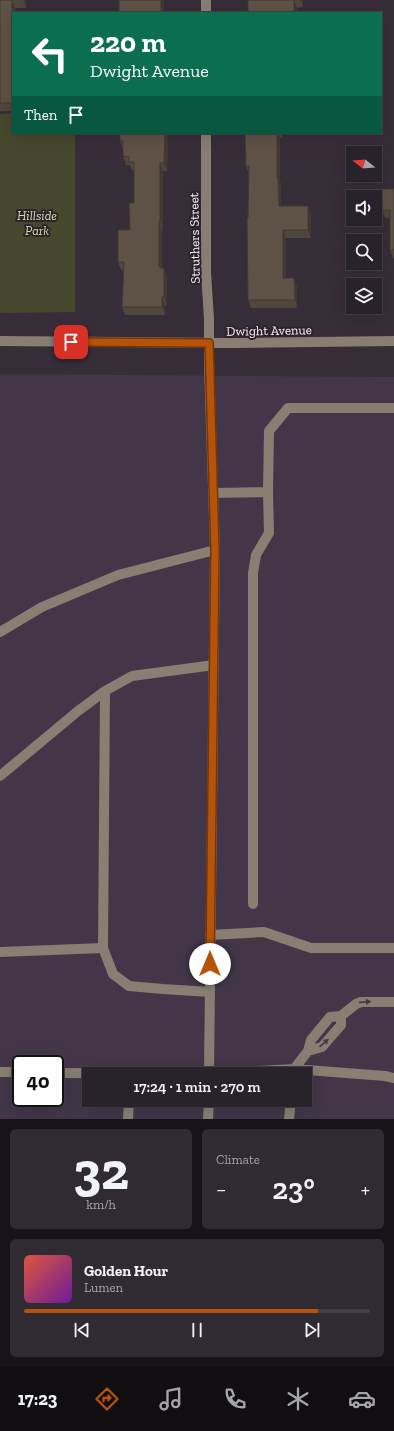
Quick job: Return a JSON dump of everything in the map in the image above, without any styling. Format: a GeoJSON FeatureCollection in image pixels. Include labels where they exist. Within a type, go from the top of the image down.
{"type":"FeatureCollection","features":[{"type":"Feature","properties":{"kind":"street"},"geometry":{"type":"LineString","coordinates":[[206,0],[206,12]]}},
{"type":"Feature","properties":{"kind":"street","name":"Struthers Street"},"geometry":{"type":"LineString","coordinates":[[206,134],[206,272],[209,319],[215,550],[209,1067]]}},
{"type":"Feature","properties":{"kind":"street","name":"Dwight Avenue"},"geometry":{"type":"LineString","coordinates":[[0,341],[209,343],[394,341]]}},
{"type":"Feature","properties":{"kind":"street"},"geometry":{"type":"LineString","coordinates":[[254,904],[253,574],[256,555],[269,533],[268,431],[288,408],[394,408]]}},
{"type":"Feature","properties":{"kind":"street"},"geometry":{"type":"LineString","coordinates":[[213,493],[268,492]]}},
{"type":"Feature","properties":{"kind":"street"},"geometry":{"type":"LineString","coordinates":[[0,632],[42,607],[118,575],[215,550]]}},
{"type":"Feature","properties":{"kind":"street"},"geometry":{"type":"LineString","coordinates":[[0,776],[78,711],[105,691],[132,676],[214,665]]}},
{"type":"Feature","properties":{"kind":"street"},"geometry":{"type":"LineString","coordinates":[[105,691],[103,948],[113,974],[129,986],[163,990],[210,992]]}},
{"type":"Feature","properties":{"kind":"street"},"geometry":{"type":"LineString","coordinates":[[210,935],[264,932],[311,948],[394,948]]}},
{"type":"Feature","properties":{"kind":"street"},"geometry":{"type":"LineString","coordinates":[[0,952],[103,948]]}},
{"type":"Feature","properties":{"kind":"street"},"geometry":{"type":"LineString","coordinates":[[297,1067],[308,1051],[311,1040],[330,1017],[341,1016],[356,1004],[361,1002],[394,1002]]}},
{"type":"Feature","properties":{"kind":"street"},"geometry":{"type":"LineString","coordinates":[[0,1072],[12,1072]]}},
{"type":"Feature","properties":{"kind":"street"},"geometry":{"type":"LineString","coordinates":[[64,1072],[82,1073]]}},
{"type":"Feature","properties":{"kind":"street"},"geometry":{"type":"LineString","coordinates":[[312,1073],[385,1076],[394,1078]]}},
{"type":"Feature","properties":{"kind":"street"},"geometry":{"type":"LineString","coordinates":[[128,1119],[129,1107]]}},
{"type":"Feature","properties":{"kind":"street"},"geometry":{"type":"LineString","coordinates":[[208,1119],[209,1107]]}},
{"type":"Feature","properties":{"kind":"street"},"geometry":{"type":"LineString","coordinates":[[289,1119],[290,1107]]}},
{"type":"Feature","properties":{"kind":"shaded area"},"geometry":{"type":"Polygon","coordinates":[[[0,374],[394,377],[394,1119],[0,1119],[0,374]]]}},
{"type":"Feature","properties":{"kind":"green space","name":"Hillside Park"},"geometry":{"type":"Polygon","coordinates":[[[12,113],[12,134],[75,134],[75,312],[0,313],[0,114],[12,113]]]}},
{"type":"Feature","properties":{"kind":"building"},"geometry":{"type":"Polygon","coordinates":[[[0,0],[12,0],[12,103],[0,103],[0,0]]]}},
{"type":"Feature","properties":{"kind":"building"},"geometry":{"type":"Polygon","coordinates":[[[119,0],[161,0],[161,12],[119,12],[119,0]]]}},
{"type":"Feature","properties":{"kind":"building"},"geometry":{"type":"Polygon","coordinates":[[[248,0],[294,0],[294,12],[248,12],[248,0]]]}},
{"type":"Feature","properties":{"kind":"building"},"geometry":{"type":"Polygon","coordinates":[[[120,134],[165,134],[164,163],[160,163],[159,221],[159,266],[160,268],[164,268],[164,297],[162,297],[162,307],[122,307],[124,262],[118,262],[118,230],[130,230],[129,203],[134,203],[134,162],[129,162],[129,157],[123,156],[123,141],[120,141],[120,134]]]}},
{"type":"Feature","properties":{"kind":"building"},"geometry":{"type":"Polygon","coordinates":[[[245,134],[277,134],[277,178],[279,206],[308,206],[308,230],[283,230],[283,278],[294,278],[295,300],[248,300],[247,219],[249,166],[246,166],[245,134]]]}},
{"type":"Feature","properties":{"kind":"building"},"geometry":{"type":"Polygon","coordinates":[[[394,189],[394,250],[390,250],[390,210],[382,210],[382,190],[394,189]]]}},
{"type":"Feature","properties":{"kind":"route"},"geometry":{"type":"LineString","coordinates":[[71,342],[209,343],[215,550],[210,964]]}}]}
